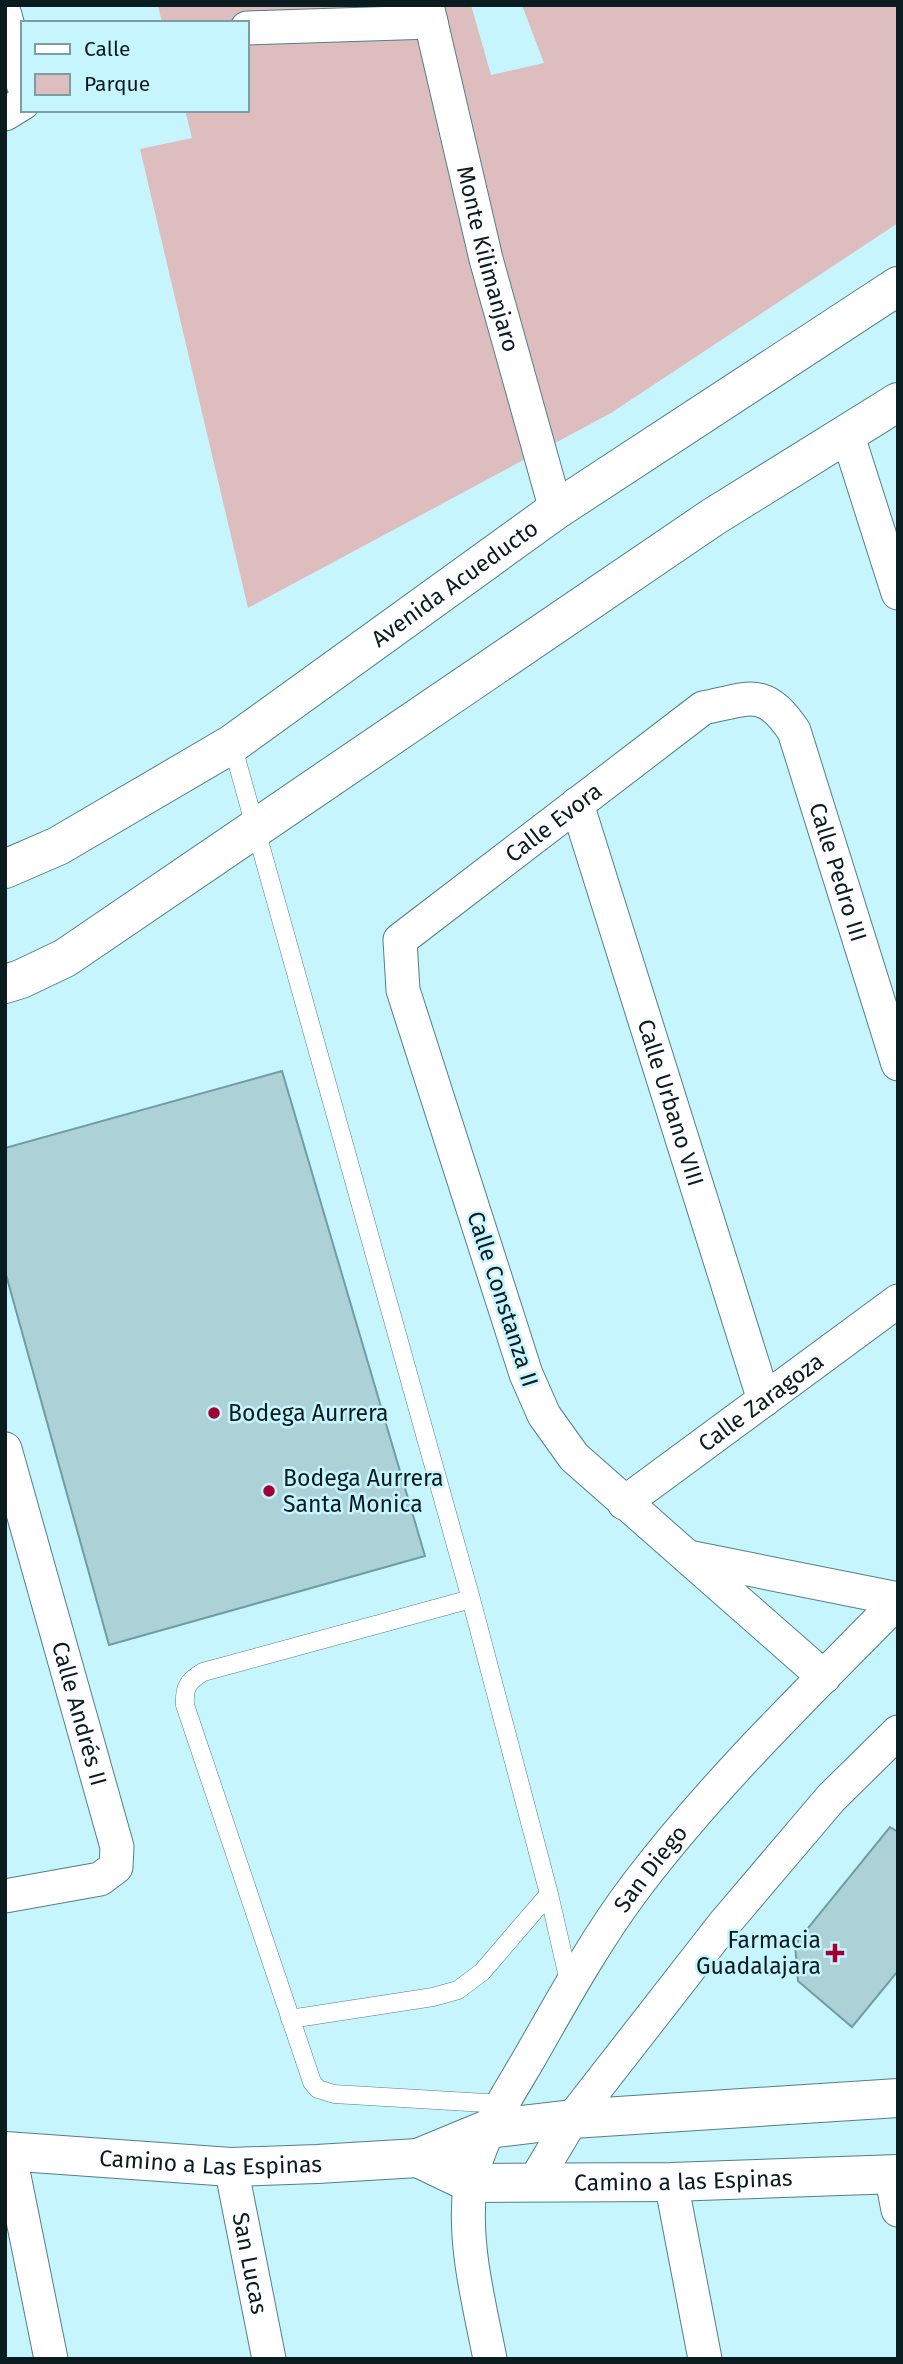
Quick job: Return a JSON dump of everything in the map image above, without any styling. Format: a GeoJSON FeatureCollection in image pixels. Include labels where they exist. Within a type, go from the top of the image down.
{"type":"FeatureCollection","features":[{"type":"Feature","properties":{"kind":"street"},"geometry":{"type":"LineString","coordinates":[[248,28],[429,13]]}},
{"type":"Feature","properties":{"kind":"street","name":"Monte Kilimanjaro"},"geometry":{"type":"LineString","coordinates":[[429,13],[486,258],[556,510]]}},
{"type":"Feature","properties":{"kind":"street"},"geometry":{"type":"LineString","coordinates":[[5,15],[21,75]]}},
{"type":"Feature","properties":{"kind":"street"},"geometry":{"type":"LineString","coordinates":[[5,114],[21,104]]}},
{"type":"Feature","properties":{"kind":"street","name":"Avenida Acueducto"},"geometry":{"type":"LineString","coordinates":[[5,869],[58,846],[232,744],[556,510],[898,286]]}},
{"type":"Feature","properties":{"kind":"street"},"geometry":{"type":"LineString","coordinates":[[5,984],[65,958],[713,517],[898,402]]}},
{"type":"Feature","properties":{"kind":"street"},"geometry":{"type":"LineString","coordinates":[[847,433],[898,593]]}},
{"type":"Feature","properties":{"kind":"street","name":"Calle Evora"},"geometry":{"type":"LineString","coordinates":[[403,990],[400,940],[703,708],[757,698]]}},
{"type":"Feature","properties":{"kind":"street","name":"Calle Pedro III"},"geometry":{"type":"LineString","coordinates":[[757,698],[780,710],[793,731],[898,1064]]}},
{"type":"Feature","properties":{"kind":"street","name":"Calle Urbano VIII"},"geometry":{"type":"LineString","coordinates":[[578,804],[764,1400]]}},
{"type":"Feature","properties":{"kind":"street","name":"Calle Constanza II"},"geometry":{"type":"LineString","coordinates":[[403,990],[526,1374],[544,1415],[573,1457],[824,1677]]}},
{"type":"Feature","properties":{"kind":"street","name":"Calle Zaragoza"},"geometry":{"type":"LineString","coordinates":[[624,1503],[898,1301]]}},
{"type":"Feature","properties":{"kind":"street","name":"Calle Andrés II"},"geometry":{"type":"LineString","coordinates":[[5,1448],[117,1847],[116,1867],[100,1880],[5,1896]]}},
{"type":"Feature","properties":{"kind":"street","name":"Calle Constanza II"},"geometry":{"type":"LineString","coordinates":[[686,1557],[898,1600]]}},
{"type":"Feature","properties":{"kind":"street","name":"San Diego"},"geometry":{"type":"LineString","coordinates":[[490,2359],[471,2262],[468,2220],[470,2183],[496,2116],[570,1986],[635,1887],[693,1815],[898,1600]]}},
{"type":"Feature","properties":{"kind":"street"},"geometry":{"type":"LineString","coordinates":[[533,2184],[572,2119],[724,1924],[831,1798],[898,1732]]}},
{"type":"Feature","properties":{"kind":"street"},"geometry":{"type":"LineString","coordinates":[[496,2116],[572,2119],[898,2098]]}},
{"type":"Feature","properties":{"kind":"street","name":"Camino a Las Espinas"},"geometry":{"type":"LineString","coordinates":[[7,2151],[231,2167],[418,2158],[496,2116]]}},
{"type":"Feature","properties":{"kind":"street"},"geometry":{"type":"LineString","coordinates":[[7,2151],[51,2359]]}},
{"type":"Feature","properties":{"kind":"street","name":"Camino a Las Espinas"},"geometry":{"type":"LineString","coordinates":[[418,2158],[470,2183]]}},
{"type":"Feature","properties":{"kind":"street","name":"San Lucas"},"geometry":{"type":"LineString","coordinates":[[231,2167],[269,2359]]}},
{"type":"Feature","properties":{"kind":"street"},"geometry":{"type":"LineString","coordinates":[[671,2182],[705,2359]]}},
{"type":"Feature","properties":{"kind":"street","name":"Camino a las Espinas"},"geometry":{"type":"LineString","coordinates":[[470,2183],[671,2182],[895,2186]]}},
{"type":"Feature","properties":{"kind":"lane"},"geometry":{"type":"LineString","coordinates":[[232,744],[471,1599],[549,1894],[570,1986]]}},
{"type":"Feature","properties":{"kind":"lane"},"geometry":{"type":"LineString","coordinates":[[471,1599],[203,1672],[190,1680],[184,1691],[185,1705],[313,2082],[325,2093],[496,2116]]}},
{"type":"Feature","properties":{"kind":"lane"},"geometry":{"type":"LineString","coordinates":[[290,2019],[433,1997],[458,1990],[482,1972],[549,1894]]}},
{"type":"Feature","properties":{"kind":"green space"},"geometry":{"type":"Polygon","coordinates":[[[158,5],[471,5],[491,75],[544,63],[522,5],[898,5],[898,223],[611,413],[248,608],[140,149],[192,138],[186,112],[248,112],[248,21],[162,21],[158,5]]]}},
{"type":"Feature","properties":{"kind":"building","name":"Bodega Aurrera"},"geometry":{"type":"Polygon","coordinates":[[[282,1071],[425,1556],[109,1645],[5,1271],[5,1148],[282,1071]]]}},
{"type":"Feature","properties":{"kind":"building"},"geometry":{"type":"Polygon","coordinates":[[[890,1827],[898,1832],[898,1971],[852,2027],[798,1981],[795,1944],[890,1827]]]}},
{"type":"Feature","properties":{"kind":"place","name":"Bodega Aurrera"},"geometry":{"type":"Point","coordinates":[214,1413]}},
{"type":"Feature","properties":{"kind":"place","name":"Bodega Aurrera Santa Monica"},"geometry":{"type":"Point","coordinates":[269,1491]}},
{"type":"Feature","properties":{"kind":"place","name":"Farmacia Guadalajara"},"geometry":{"type":"Point","coordinates":[835,1953]}}]}
